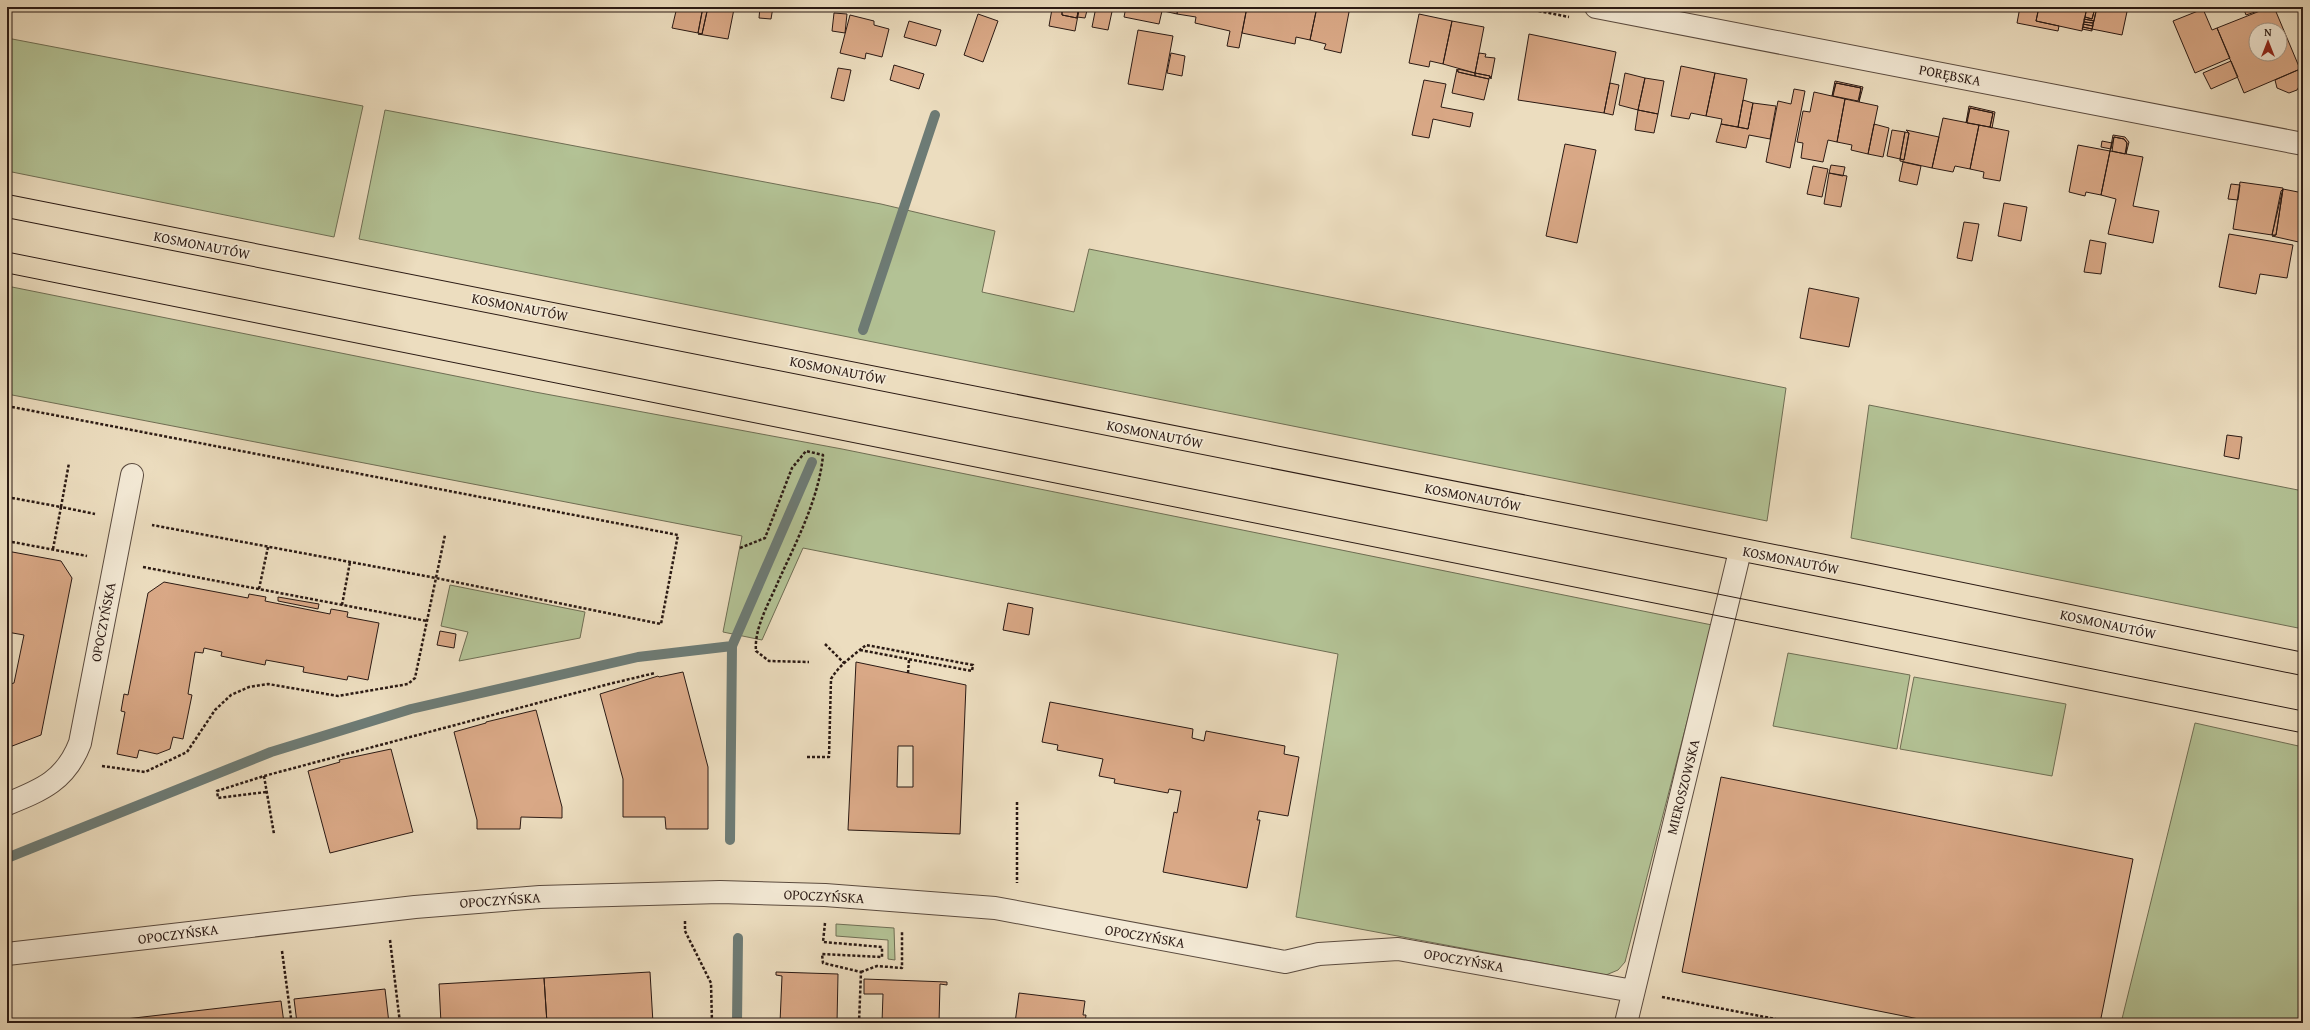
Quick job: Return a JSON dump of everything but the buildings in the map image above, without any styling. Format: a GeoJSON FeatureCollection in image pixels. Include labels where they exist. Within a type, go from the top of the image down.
{"type":"FeatureCollection","features":[{"type":"Feature","properties":{"kind":"main road","name":"KOSMONAUTÓW"},"geometry":{"type":"LineString","coordinates":[[7,206],[1740,551],[1865,574],[2303,664]]}},
{"type":"Feature","properties":{"kind":"street","name":"PORĘBSKA"},"geometry":{"type":"LineString","coordinates":[[1596,7],[2303,144]]}},
{"type":"Feature","properties":{"kind":"street","name":"OPOCZYŃSKA"},"geometry":{"type":"LineString","coordinates":[[7,804],[52,784],[75,756],[80,743],[132,475]]}},
{"type":"Feature","properties":{"kind":"street","name":"MIEROSZOWSKA"},"geometry":{"type":"LineString","coordinates":[[1626,1023],[1740,551]]}},
{"type":"Feature","properties":{"kind":"street","name":"OPOCZYŃSKA"},"geometry":{"type":"LineString","coordinates":[[7,954],[415,907],[540,897],[743,892],[825,895],[995,908],[1285,962],[1319,954],[1398,948],[1633,991]]}},
{"type":"Feature","properties":{"kind":"path"},"geometry":{"type":"LineString","coordinates":[[7,406],[678,535],[661,624],[436,578],[144,524]]}},
{"type":"Feature","properties":{"kind":"path"},"geometry":{"type":"LineString","coordinates":[[740,548],[765,538],[792,468],[806,451],[823,455],[821,476],[802,527],[766,607],[755,641],[756,651],[769,661],[809,662]]}},
{"type":"Feature","properties":{"kind":"path"},"geometry":{"type":"LineString","coordinates":[[53,549],[68,463]]}},
{"type":"Feature","properties":{"kind":"path"},"geometry":{"type":"LineString","coordinates":[[7,497],[96,514]]}},
{"type":"Feature","properties":{"kind":"path"},"geometry":{"type":"LineString","coordinates":[[97,765],[145,772],[187,752],[215,710],[231,695],[250,687],[268,684],[338,696],[408,684],[415,678],[445,535]]}},
{"type":"Feature","properties":{"kind":"path"},"geometry":{"type":"LineString","coordinates":[[7,541],[91,557]]}},
{"type":"Feature","properties":{"kind":"path"},"geometry":{"type":"LineString","coordinates":[[259,589],[268,547]]}},
{"type":"Feature","properties":{"kind":"path"},"geometry":{"type":"LineString","coordinates":[[342,605],[350,562]]}},
{"type":"Feature","properties":{"kind":"path"},"geometry":{"type":"LineString","coordinates":[[136,566],[427,621]]}},
{"type":"Feature","properties":{"kind":"path"},"geometry":{"type":"LineString","coordinates":[[825,644],[844,663]]}},
{"type":"Feature","properties":{"kind":"path"},"geometry":{"type":"LineString","coordinates":[[807,757],[829,757],[831,679],[844,663],[866,645],[973,665],[972,671],[860,650]]}},
{"type":"Feature","properties":{"kind":"path"},"geometry":{"type":"LineString","coordinates":[[908,673],[909,660]]}},
{"type":"Feature","properties":{"kind":"path"},"geometry":{"type":"LineString","coordinates":[[266,792],[218,798],[217,791],[264,776],[609,684],[655,674]]}},
{"type":"Feature","properties":{"kind":"path"},"geometry":{"type":"LineString","coordinates":[[264,776],[274,834]]}},
{"type":"Feature","properties":{"kind":"path"},"geometry":{"type":"LineString","coordinates":[[1017,802],[1017,889]]}},
{"type":"Feature","properties":{"kind":"path"},"geometry":{"type":"LineString","coordinates":[[686,915],[686,931],[711,983],[712,1023]]}},
{"type":"Feature","properties":{"kind":"path"},"geometry":{"type":"LineString","coordinates":[[825,918],[824,942],[882,947],[882,957],[822,954],[823,963],[861,972],[877,966],[902,968],[902,923]]}},
{"type":"Feature","properties":{"kind":"path"},"geometry":{"type":"LineString","coordinates":[[390,937],[400,1023]]}},
{"type":"Feature","properties":{"kind":"path"},"geometry":{"type":"LineString","coordinates":[[281,943],[291,1018]]}},
{"type":"Feature","properties":{"kind":"path"},"geometry":{"type":"LineString","coordinates":[[859,1023],[861,972]]}},
{"type":"Feature","properties":{"kind":"path"},"geometry":{"type":"LineString","coordinates":[[1633,991],[1796,1023]]}},
{"type":"Feature","properties":{"kind":"green space"},"geometry":{"type":"Polygon","coordinates":[[[7,38],[363,106],[334,237],[7,171],[7,38]]]}},
{"type":"Feature","properties":{"kind":"green space"},"geometry":{"type":"Polygon","coordinates":[[[385,110],[881,204],[995,231],[982,292],[1074,312],[1089,249],[1786,388],[1767,521],[359,239],[385,110]]]}},
{"type":"Feature","properties":{"kind":"green space"},"geometry":{"type":"Polygon","coordinates":[[[7,286],[535,392],[842,449],[1712,625],[1625,962],[1618,970],[1606,975],[1296,917],[1338,654],[803,548],[762,640],[723,632],[742,536],[7,394],[7,286]]]}},
{"type":"Feature","properties":{"kind":"green space"},"geometry":{"type":"Polygon","coordinates":[[[1869,405],[2303,491],[2303,629],[1851,538],[1869,405]]]}},
{"type":"Feature","properties":{"kind":"green space"},"geometry":{"type":"Polygon","coordinates":[[[450,585],[585,612],[580,638],[459,661],[468,632],[441,626],[450,585]]]}},
{"type":"Feature","properties":{"kind":"green space"},"geometry":{"type":"Polygon","coordinates":[[[1788,653],[1910,675],[1897,749],[1773,726],[1788,653]]]}},
{"type":"Feature","properties":{"kind":"green space"},"geometry":{"type":"Polygon","coordinates":[[[1914,677],[2066,704],[2052,776],[1900,749],[1914,677]]]}},
{"type":"Feature","properties":{"kind":"green space"},"geometry":{"type":"Polygon","coordinates":[[[2195,723],[2303,747],[2303,1023],[2121,1023],[2195,723]]]}},
{"type":"Feature","properties":{"kind":"green space"},"geometry":{"type":"Polygon","coordinates":[[[836,924],[894,928],[895,960],[888,959],[888,940],[836,936],[836,924]]]}},
{"type":"Feature","properties":{"kind":"waterway"},"geometry":{"type":"LineString","coordinates":[[863,330],[935,115]]}},
{"type":"Feature","properties":{"kind":"waterway"},"geometry":{"type":"LineString","coordinates":[[7,858],[271,752],[411,709],[638,657],[732,646],[812,462]]}},
{"type":"Feature","properties":{"kind":"waterway"},"geometry":{"type":"LineString","coordinates":[[730,840],[732,646]]}},
{"type":"Feature","properties":{"kind":"waterway"},"geometry":{"type":"LineString","coordinates":[[737,1023],[738,938]]}},
{"type":"Feature","properties":{"kind":"tram line"},"geometry":{"type":"LineString","coordinates":[[7,252],[2303,711]]}},
{"type":"Feature","properties":{"kind":"tram line"},"geometry":{"type":"LineString","coordinates":[[7,273],[2303,733]]}}]}
